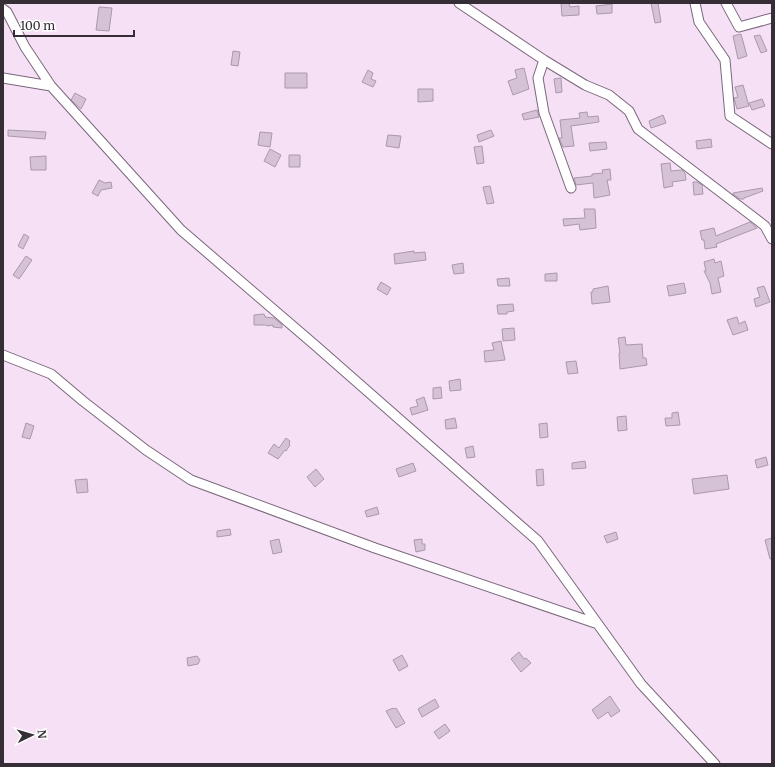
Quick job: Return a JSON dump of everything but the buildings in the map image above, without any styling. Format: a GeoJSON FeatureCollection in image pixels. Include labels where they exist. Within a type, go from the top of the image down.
{"type":"FeatureCollection","features":[{"type":"Feature","properties":{"kind":"street"},"geometry":{"type":"LineString","coordinates":[[459,3],[544,60],[585,85],[609,96],[629,111],[638,129],[765,226],[772,239]]}},
{"type":"Feature","properties":{"kind":"street"},"geometry":{"type":"LineString","coordinates":[[695,3],[699,22],[725,60],[730,116],[772,144]]}},
{"type":"Feature","properties":{"kind":"street"},"geometry":{"type":"LineString","coordinates":[[726,3],[739,27],[772,18]]}},
{"type":"Feature","properties":{"kind":"street"},"geometry":{"type":"LineString","coordinates":[[3,9],[7,12],[25,47],[51,86],[181,230],[322,351],[538,541],[641,684],[715,764]]}},
{"type":"Feature","properties":{"kind":"street"},"geometry":{"type":"LineString","coordinates":[[544,60],[538,78],[544,113],[571,188]]}},
{"type":"Feature","properties":{"kind":"street"},"geometry":{"type":"LineString","coordinates":[[3,78],[51,86]]}},
{"type":"Feature","properties":{"kind":"street"},"geometry":{"type":"LineString","coordinates":[[3,355],[51,374],[146,450],[191,480],[375,548],[598,624]]}}]}
